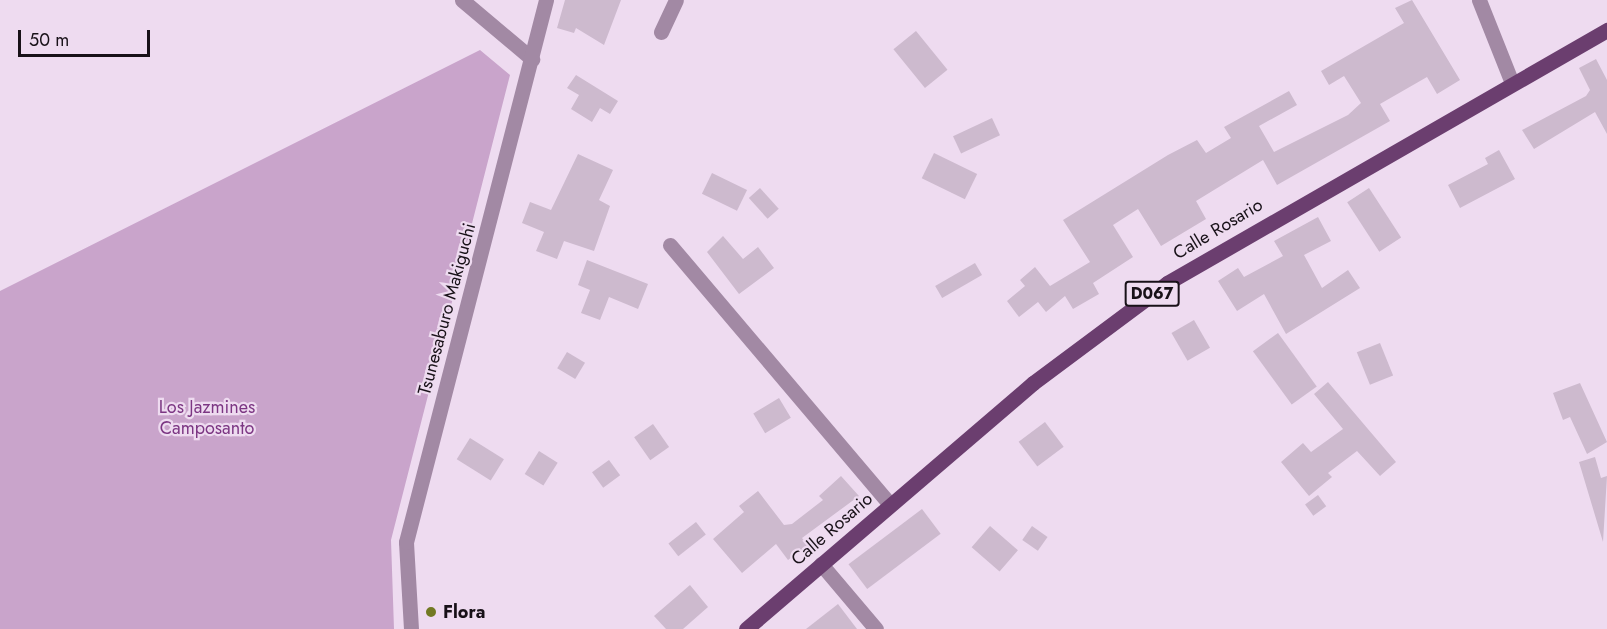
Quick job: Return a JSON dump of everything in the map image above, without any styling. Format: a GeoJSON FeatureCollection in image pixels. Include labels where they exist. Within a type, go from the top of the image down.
{"type":"FeatureCollection","features":[{"type":"Feature","properties":{"kind":"main road","name":"Calle Rosario"},"geometry":{"type":"LineString","coordinates":[[746,629],[1042,376],[1167,283],[1607,30]]}},
{"type":"Feature","properties":{"kind":"street"},"geometry":{"type":"LineString","coordinates":[[462,0],[532,59]]}},
{"type":"Feature","properties":{"kind":"street","name":"Tsunesaburo Makiguchi"},"geometry":{"type":"LineString","coordinates":[[411,629],[406,542],[546,0]]}},
{"type":"Feature","properties":{"kind":"street"},"geometry":{"type":"LineString","coordinates":[[661,32],[676,0]]}},
{"type":"Feature","properties":{"kind":"street"},"geometry":{"type":"LineString","coordinates":[[1479,0],[1512,83]]}},
{"type":"Feature","properties":{"kind":"street"},"geometry":{"type":"LineString","coordinates":[[670,245],[890,504]]}},
{"type":"Feature","properties":{"kind":"street"},"geometry":{"type":"LineString","coordinates":[[822,564],[876,629]]}},
{"type":"Feature","properties":{"kind":"green space","name":"Los Jazmines Camposanto"},"geometry":{"type":"Polygon","coordinates":[[[480,50],[510,75],[391,540],[394,629],[0,629],[0,291],[480,50]]]}},
{"type":"Feature","properties":{"kind":"building"},"geometry":{"type":"Polygon","coordinates":[[[565,0],[621,0],[604,45],[576,28],[574,33],[557,28],[565,0]]]}},
{"type":"Feature","properties":{"kind":"building"},"geometry":{"type":"Polygon","coordinates":[[[1412,0],[1460,80],[1437,94],[1427,77],[1380,104],[1390,121],[1277,185],[1263,160],[1196,201],[1206,219],[1161,246],[1138,209],[1113,225],[1133,257],[1093,283],[1099,294],[1073,309],[1065,296],[1046,312],[1038,302],[1019,317],[1007,301],[1025,286],[1020,280],[1035,267],[1050,286],[1090,262],[1063,220],[1168,155],[1197,140],[1206,153],[1231,138],[1224,127],[1289,91],[1297,105],[1259,126],[1274,152],[1348,115],[1361,103],[1344,76],[1329,85],[1321,71],[1404,23],[1395,8],[1412,0]]]}},
{"type":"Feature","properties":{"kind":"building"},"geometry":{"type":"Polygon","coordinates":[[[916,31],[947,70],[925,88],[893,49],[916,31]]]}},
{"type":"Feature","properties":{"kind":"building"},"geometry":{"type":"Polygon","coordinates":[[[1596,59],[1607,80],[1607,134],[1595,112],[1534,149],[1522,130],[1586,96],[1590,90],[1579,68],[1596,59]]]}},
{"type":"Feature","properties":{"kind":"building"},"geometry":{"type":"Polygon","coordinates":[[[576,75],[618,101],[610,114],[600,108],[592,122],[571,109],[579,95],[567,88],[576,75]]]}},
{"type":"Feature","properties":{"kind":"building"},"geometry":{"type":"Polygon","coordinates":[[[992,118],[1000,135],[961,153],[953,136],[992,118]]]}},
{"type":"Feature","properties":{"kind":"building"},"geometry":{"type":"Polygon","coordinates":[[[1499,150],[1515,179],[1460,208],[1448,185],[1488,164],[1485,158],[1499,150]]]}},
{"type":"Feature","properties":{"kind":"building"},"geometry":{"type":"Polygon","coordinates":[[[934,153],[977,174],[965,199],[922,178],[934,153]]]}},
{"type":"Feature","properties":{"kind":"building"},"geometry":{"type":"Polygon","coordinates":[[[578,154],[613,170],[599,200],[610,206],[594,251],[564,241],[557,259],[536,251],[544,232],[522,223],[530,202],[551,210],[578,154]]]}},
{"type":"Feature","properties":{"kind":"building"},"geometry":{"type":"Polygon","coordinates":[[[712,173],[747,190],[737,211],[702,194],[712,173]]]}},
{"type":"Feature","properties":{"kind":"building"},"geometry":{"type":"Polygon","coordinates":[[[760,188],[779,209],[768,219],[749,198],[760,188]]]}},
{"type":"Feature","properties":{"kind":"building"},"geometry":{"type":"Polygon","coordinates":[[[1369,188],[1401,237],[1379,252],[1347,202],[1369,188]]]}},
{"type":"Feature","properties":{"kind":"building"},"geometry":{"type":"Polygon","coordinates":[[[1318,217],[1331,241],[1304,255],[1322,288],[1348,270],[1360,288],[1286,334],[1264,294],[1237,311],[1218,281],[1238,268],[1244,277],[1283,256],[1274,241],[1318,217]]]}},
{"type":"Feature","properties":{"kind":"building"},"geometry":{"type":"Polygon","coordinates":[[[723,236],[743,259],[758,247],[774,268],[739,294],[707,252],[723,236]]]}},
{"type":"Feature","properties":{"kind":"building"},"geometry":{"type":"Polygon","coordinates":[[[587,260],[648,284],[638,309],[609,297],[600,320],[581,313],[590,290],[578,285],[587,260]]]}},
{"type":"Feature","properties":{"kind":"building"},"geometry":{"type":"Polygon","coordinates":[[[975,263],[982,275],[942,298],[935,286],[975,263]]]}},
{"type":"Feature","properties":{"kind":"building"},"geometry":{"type":"Polygon","coordinates":[[[1194,320],[1210,348],[1187,361],[1171,333],[1194,320]]]}},
{"type":"Feature","properties":{"kind":"building"},"geometry":{"type":"Polygon","coordinates":[[[1278,333],[1317,386],[1292,405],[1253,351],[1278,333]]]}},
{"type":"Feature","properties":{"kind":"building"},"geometry":{"type":"Polygon","coordinates":[[[1380,343],[1393,375],[1370,385],[1357,352],[1380,343]]]}},
{"type":"Feature","properties":{"kind":"building"},"geometry":{"type":"Polygon","coordinates":[[[567,352],[585,363],[575,379],[557,368],[567,352]]]}},
{"type":"Feature","properties":{"kind":"building"},"geometry":{"type":"Polygon","coordinates":[[[1328,382],[1396,462],[1380,476],[1357,451],[1328,473],[1332,477],[1309,496],[1281,462],[1303,443],[1311,452],[1343,429],[1314,394],[1328,382]]]}},
{"type":"Feature","properties":{"kind":"building"},"geometry":{"type":"Polygon","coordinates":[[[1580,383],[1607,442],[1587,454],[1570,417],[1563,420],[1553,393],[1580,383]]]}},
{"type":"Feature","properties":{"kind":"building"},"geometry":{"type":"Polygon","coordinates":[[[779,398],[791,418],[765,433],[753,413],[779,398]]]}},
{"type":"Feature","properties":{"kind":"building"},"geometry":{"type":"Polygon","coordinates":[[[1045,422],[1064,447],[1037,467],[1019,442],[1045,422]]]}},
{"type":"Feature","properties":{"kind":"building"},"geometry":{"type":"Polygon","coordinates":[[[653,424],[669,447],[650,460],[634,437],[653,424]]]}},
{"type":"Feature","properties":{"kind":"building"},"geometry":{"type":"Polygon","coordinates":[[[470,438],[504,459],[491,480],[457,459],[470,438]]]}},
{"type":"Feature","properties":{"kind":"building"},"geometry":{"type":"Polygon","coordinates":[[[539,451],[558,463],[543,486],[525,474],[539,451]]]}},
{"type":"Feature","properties":{"kind":"building"},"geometry":{"type":"Polygon","coordinates":[[[1595,457],[1601,478],[1607,476],[1603,542],[1579,462],[1595,457]]]}},
{"type":"Feature","properties":{"kind":"building"},"geometry":{"type":"Polygon","coordinates":[[[609,460],[620,475],[603,488],[592,472],[609,460]]]}},
{"type":"Feature","properties":{"kind":"building"},"geometry":{"type":"Polygon","coordinates":[[[841,476],[859,496],[802,538],[808,545],[788,560],[776,544],[742,573],[713,539],[744,512],[739,506],[758,491],[784,525],[792,524],[823,500],[819,496],[841,476]]]}},
{"type":"Feature","properties":{"kind":"building"},"geometry":{"type":"Polygon","coordinates":[[[1318,495],[1326,506],[1313,516],[1305,504],[1318,495]]]}},
{"type":"Feature","properties":{"kind":"building"},"geometry":{"type":"Polygon","coordinates":[[[922,509],[941,534],[867,589],[849,564],[922,509]]]}},
{"type":"Feature","properties":{"kind":"building"},"geometry":{"type":"Polygon","coordinates":[[[696,522],[706,535],[678,556],[668,544],[696,522]]]}},
{"type":"Feature","properties":{"kind":"building"},"geometry":{"type":"Polygon","coordinates":[[[990,526],[1018,550],[1000,571],[972,547],[990,526]]]}},
{"type":"Feature","properties":{"kind":"building"},"geometry":{"type":"Polygon","coordinates":[[[1032,526],[1048,537],[1038,551],[1022,540],[1032,526]]]}},
{"type":"Feature","properties":{"kind":"building"},"geometry":{"type":"Polygon","coordinates":[[[690,585],[708,607],[683,629],[666,629],[654,616],[690,585]]]}},
{"type":"Feature","properties":{"kind":"building"},"geometry":{"type":"Polygon","coordinates":[[[838,604],[857,629],[806,629],[838,604]]]}},
{"type":"Feature","properties":{"kind":"place","name":"Flora"},"geometry":{"type":"Point","coordinates":[431,612]}}]}
